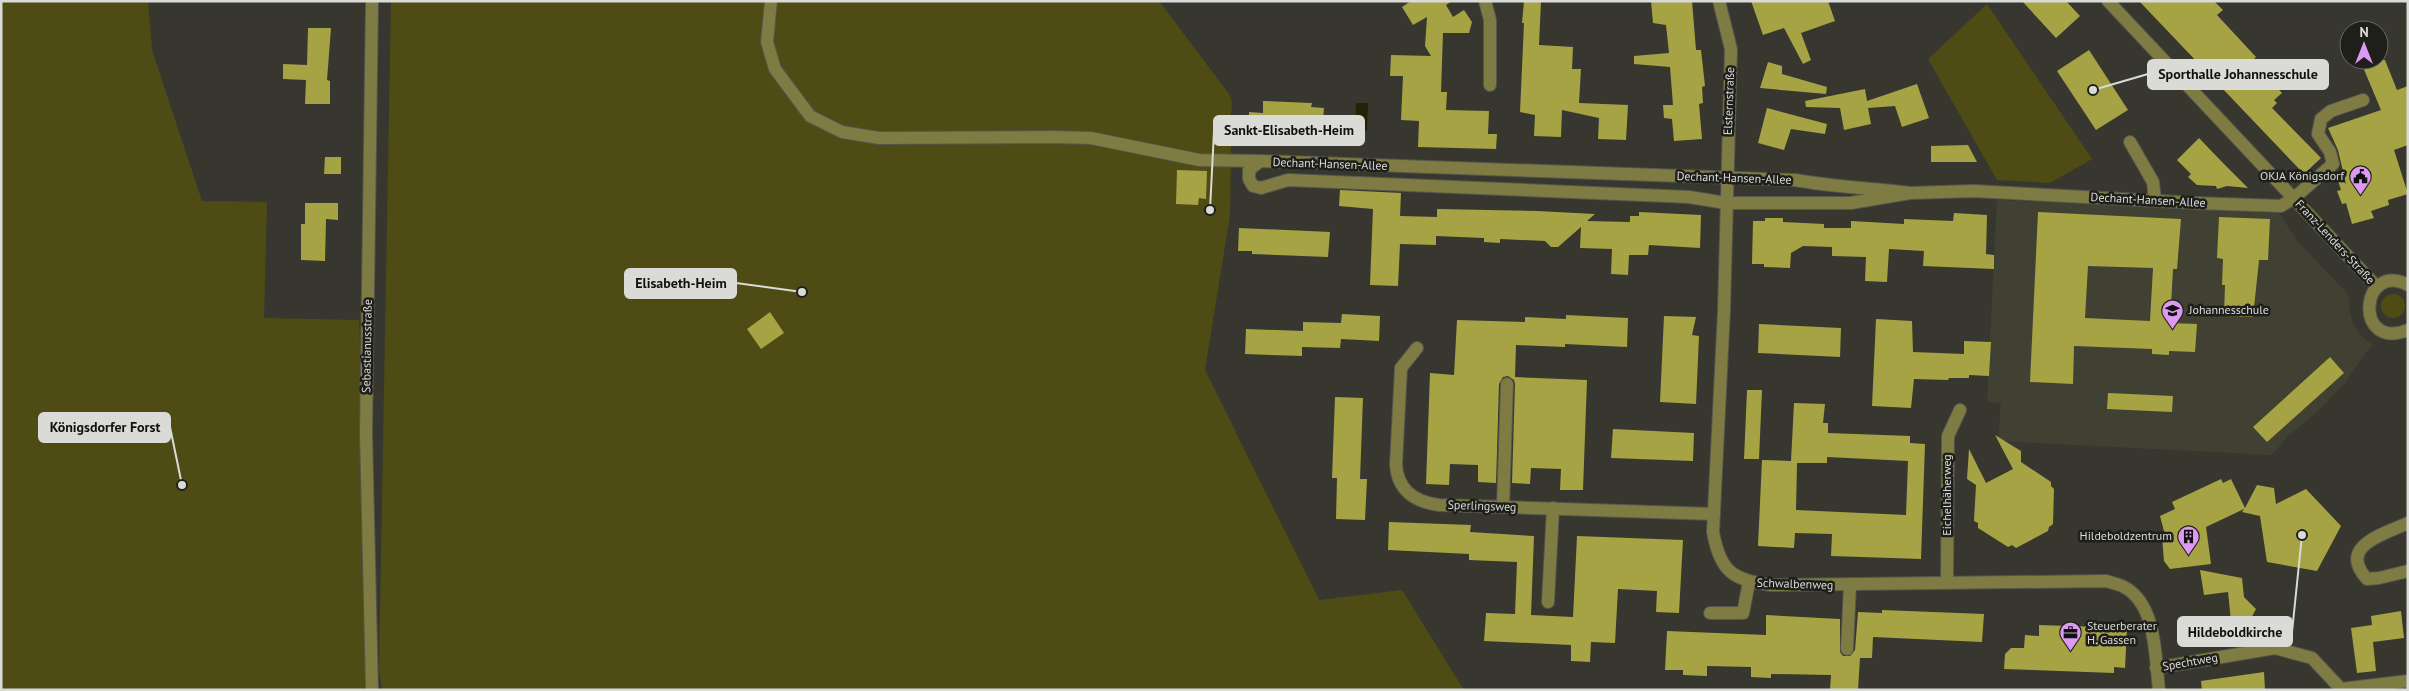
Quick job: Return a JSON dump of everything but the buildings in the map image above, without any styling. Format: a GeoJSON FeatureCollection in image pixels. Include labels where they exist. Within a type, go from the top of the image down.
{"type":"FeatureCollection","features":[{"type":"Feature","properties":{"kind":"street","name":"Sebastianusstraße"},"geometry":{"type":"LineString","coordinates":[[372,1],[366,433],[372,690]]}},
{"type":"Feature","properties":{"kind":"street"},"geometry":{"type":"LineString","coordinates":[[771,1],[767,42],[775,69],[810,116],[842,132],[880,138],[1091,138],[1199,160],[1260,161]]}},
{"type":"Feature","properties":{"kind":"street"},"geometry":{"type":"LineString","coordinates":[[1484,1],[1490,20],[1490,85]]}},
{"type":"Feature","properties":{"kind":"street","name":"Elsternstraße"},"geometry":{"type":"LineString","coordinates":[[1719,1],[1731,49],[1726,203]]}},
{"type":"Feature","properties":{"kind":"street","name":"Franz-Lenders-Straße"},"geometry":{"type":"LineString","coordinates":[[2108,1],[2378,287]]}},
{"type":"Feature","properties":{"kind":"street"},"geometry":{"type":"LineString","coordinates":[[2294,198],[2332,164],[2330,152],[2318,134],[2321,119],[2331,111],[2363,100]]}},
{"type":"Feature","properties":{"kind":"street"},"geometry":{"type":"LineString","coordinates":[[2130,142],[2153,182],[2155,200]]}},
{"type":"Feature","properties":{"kind":"street","name":"Dechant-Hansen-Allee"},"geometry":{"type":"LineString","coordinates":[[1910,193],[1838,187],[1795,180],[1260,161],[1249,170],[1249,179],[1253,186],[1261,188],[1288,180],[1670,196],[1726,203],[1851,204],[1910,193],[1974,191],[2281,206],[2294,198]]}},
{"type":"Feature","properties":{"kind":"street","name":"Schwalbenweg"},"geometry":{"type":"LineString","coordinates":[[1726,203],[1724,310],[1713,532],[1719,557],[1725,568],[1735,576],[1750,582],[1771,585],[2106,581],[2124,587],[2136,597],[2145,610],[2152,631],[2160,690]]}},
{"type":"Feature","properties":{"kind":"street"},"geometry":{"type":"LineString","coordinates":[[2408,285],[2392,282],[2378,287],[2369,302],[2370,319],[2382,331],[2390,334],[2408,330]]}},
{"type":"Feature","properties":{"kind":"street","name":"Sperlingsweg"},"geometry":{"type":"LineString","coordinates":[[1417,348],[1401,368],[1396,474],[1401,485],[1408,493],[1425,503],[1714,514]]}},
{"type":"Feature","properties":{"kind":"street"},"geometry":{"type":"LineString","coordinates":[[1503,506],[1508,384]]}},
{"type":"Feature","properties":{"kind":"street","name":"Eichelhäherweg"},"geometry":{"type":"LineString","coordinates":[[1947,583],[1948,436],[1960,410]]}},
{"type":"Feature","properties":{"kind":"street"},"geometry":{"type":"LineString","coordinates":[[1548,602],[1553,508]]}},
{"type":"Feature","properties":{"kind":"street"},"geometry":{"type":"LineString","coordinates":[[2408,523],[2366,542],[2357,555],[2358,569],[2367,579],[2408,571]]}},
{"type":"Feature","properties":{"kind":"street"},"geometry":{"type":"LineString","coordinates":[[1710,612],[1743,613],[1750,582]]}},
{"type":"Feature","properties":{"kind":"street"},"geometry":{"type":"LineString","coordinates":[[1846,649],[1850,585]]}},
{"type":"Feature","properties":{"kind":"street","name":"Spechtweg"},"geometry":{"type":"LineString","coordinates":[[2156,668],[2274,648],[2312,658],[2341,689],[2408,681]]}},
{"type":"Feature","properties":{"kind":"shaded area"},"geometry":{"type":"Polygon","coordinates":[[[1,1],[148,1],[152,50],[202,201],[267,202],[264,318],[359,320],[368,536],[370,690],[1,690],[1,1]]]}},
{"type":"Feature","properties":{"kind":"shaded area"},"geometry":{"type":"Polygon","coordinates":[[[391,1],[1159,1],[1229,94],[1232,103],[1228,146],[1231,146],[1230,215],[1205,370],[1319,600],[1402,590],[1464,690],[382,690],[379,669],[391,1]]]}},
{"type":"Feature","properties":{"kind":"shaded area"},"geometry":{"type":"Polygon","coordinates":[[[1987,4],[2092,159],[2050,183],[1997,180],[1928,59],[1987,4]]]}},
{"type":"Feature","properties":{"kind":"shaded area"},"geometry":{"type":"Polygon","coordinates":[[[1356,103],[1368,103],[1367,131],[1355,131],[1356,103]]]}},
{"type":"Feature","properties":{"kind":"shaded area","name":"Johannesschule"},"geometry":{"type":"Polygon","coordinates":[[[1997,200],[2279,213],[2298,242],[2345,291],[2349,297],[2350,313],[2354,326],[2362,337],[2373,345],[2345,383],[2319,410],[2287,437],[2272,455],[1998,441],[2001,403],[1987,402],[1997,200]]]}},
{"type":"Feature","properties":{"kind":"shaded area"},"geometry":{"type":"Polygon","coordinates":[[[2393,294],[2401,298],[2405,306],[2401,314],[2393,318],[2385,314],[2381,306],[2385,298],[2393,294]]]}},
{"type":"Feature","properties":{"kind":"place","name":"Sporthalle Johannesschule"},"geometry":{"type":"Point","coordinates":[2093,90]}},
{"type":"Feature","properties":{"kind":"place","name":"OKJA Königsdorf"},"geometry":{"type":"Point","coordinates":[2360,195]}},
{"type":"Feature","properties":{"kind":"place","name":"Sankt-Elisabeth-Heim"},"geometry":{"type":"Point","coordinates":[1210,210]}},
{"type":"Feature","properties":{"kind":"place","name":"Elisabeth-Heim"},"geometry":{"type":"Point","coordinates":[802,292]}},
{"type":"Feature","properties":{"kind":"place","name":"Johannesschule"},"geometry":{"type":"Point","coordinates":[2173,329]}},
{"type":"Feature","properties":{"kind":"place","name":"Königsdorfer Forst"},"geometry":{"type":"Point","coordinates":[182,485]}},
{"type":"Feature","properties":{"kind":"place","name":"Hildeboldkirche"},"geometry":{"type":"Point","coordinates":[2302,535]}},
{"type":"Feature","properties":{"kind":"place","name":"Hildeboldzentrum"},"geometry":{"type":"Point","coordinates":[2188,555]}},
{"type":"Feature","properties":{"kind":"place","name":"Steuerberater H. Gassen"},"geometry":{"type":"Point","coordinates":[2071,652]}}]}
